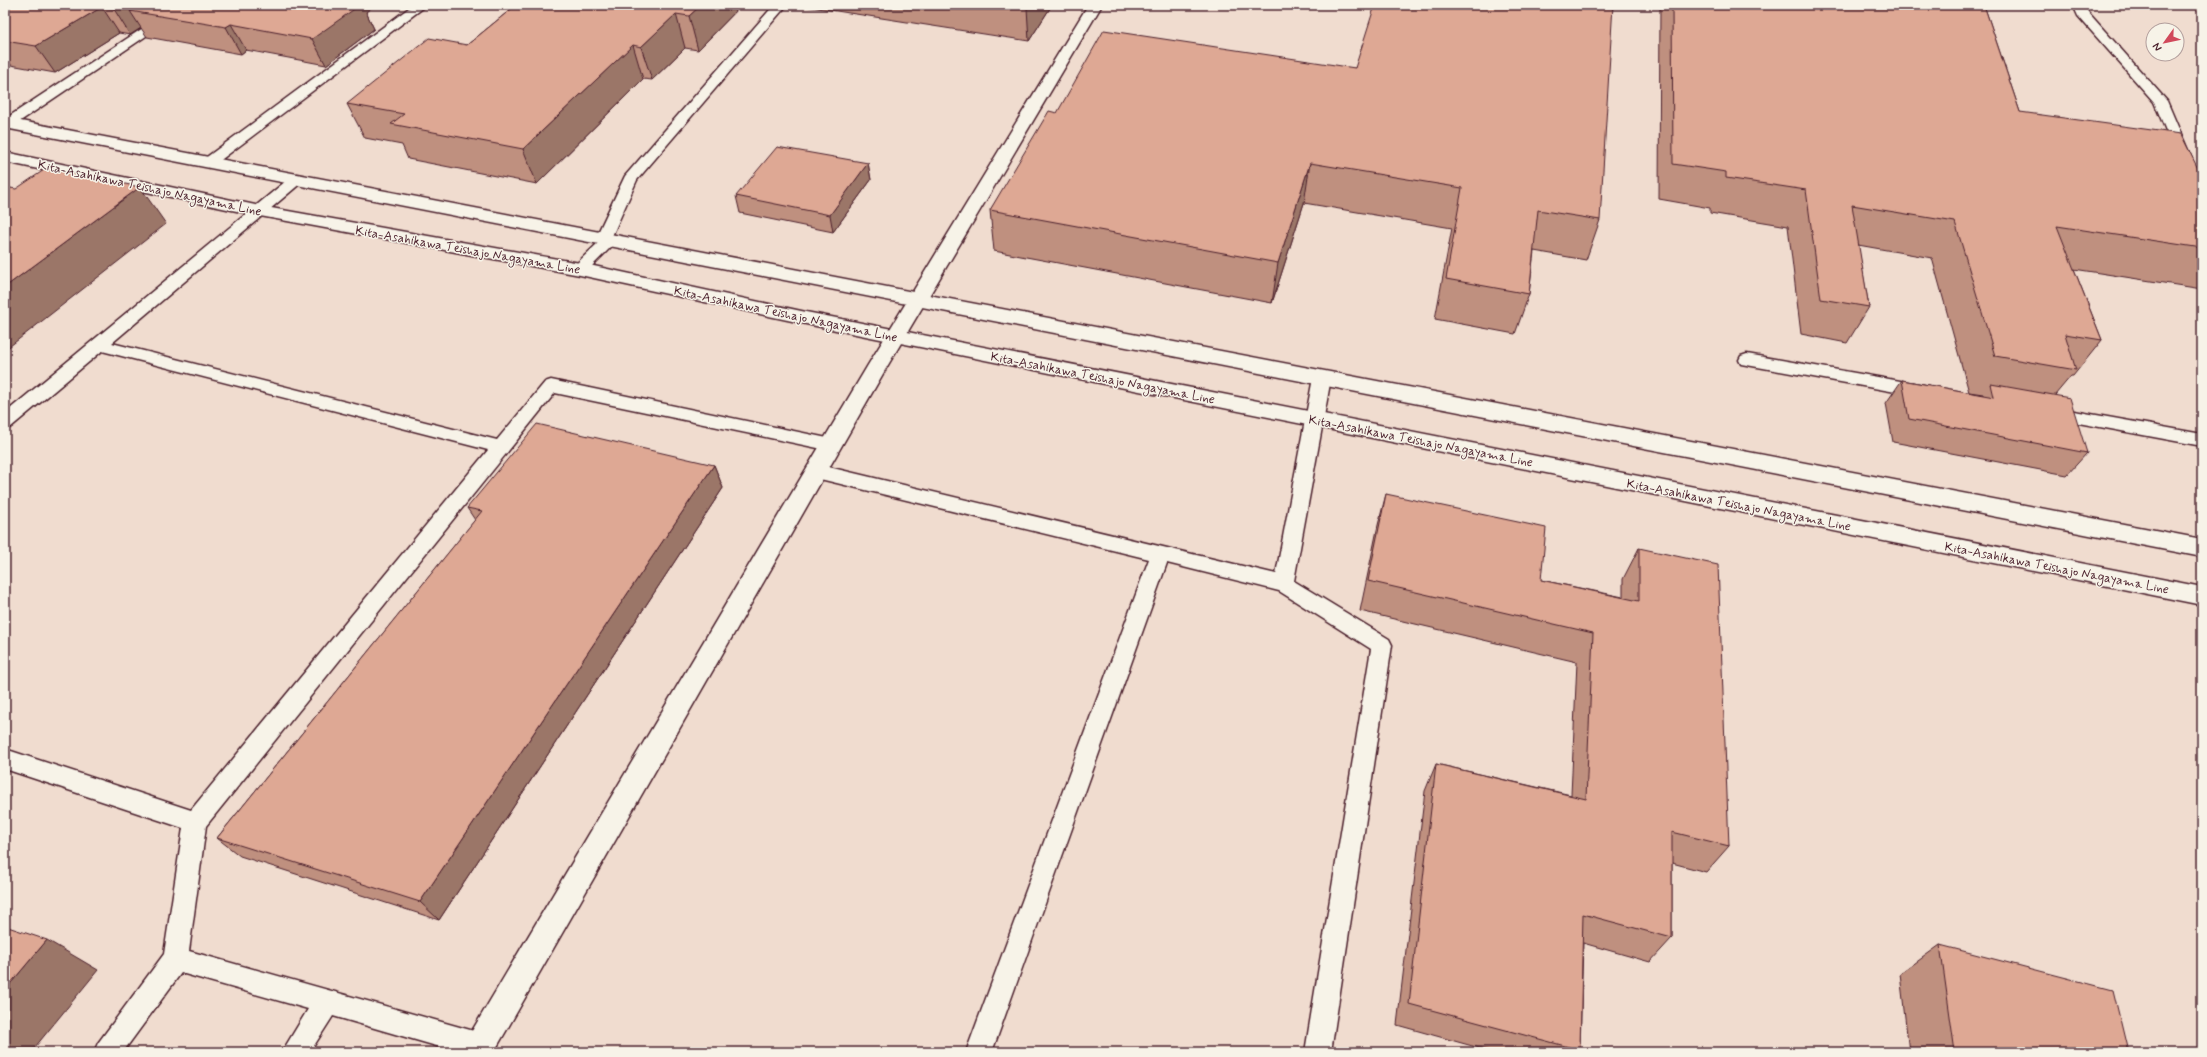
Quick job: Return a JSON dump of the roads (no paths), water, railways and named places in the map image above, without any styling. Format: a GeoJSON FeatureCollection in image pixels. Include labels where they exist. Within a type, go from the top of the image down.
{"type":"FeatureCollection","features":[{"type":"Feature","properties":{"kind":"main road"},"geometry":{"type":"LineString","coordinates":[[479,1049],[896,335],[1095,5]]}},
{"type":"Feature","properties":{"kind":"main road"},"geometry":{"type":"LineString","coordinates":[[6,123],[2202,548]]}},
{"type":"Feature","properties":{"kind":"main road","name":"Kita-Asahikawa Teishajo Nagayama Line"},"geometry":{"type":"LineString","coordinates":[[5,157],[260,211],[580,269],[896,335],[2202,596]]}},
{"type":"Feature","properties":{"kind":"lane"},"geometry":{"type":"LineString","coordinates":[[6,123],[186,5]]}},
{"type":"Feature","properties":{"kind":"lane"},"geometry":{"type":"LineString","coordinates":[[209,162],[421,5]]}},
{"type":"Feature","properties":{"kind":"lane"},"geometry":{"type":"LineString","coordinates":[[580,269],[606,239],[630,179],[781,5]]}},
{"type":"Feature","properties":{"kind":"lane"},"geometry":{"type":"LineString","coordinates":[[2079,5],[2082,13],[2160,101],[2202,200]]}},
{"type":"Feature","properties":{"kind":"lane"},"geometry":{"type":"LineString","coordinates":[[5,423],[297,180]]}},
{"type":"Feature","properties":{"kind":"lane"},"geometry":{"type":"LineString","coordinates":[[98,345],[501,447]]}},
{"type":"Feature","properties":{"kind":"lane"},"geometry":{"type":"LineString","coordinates":[[1747,360],[1935,393]]}},
{"type":"Feature","properties":{"kind":"lane"},"geometry":{"type":"LineString","coordinates":[[1284,584],[1322,378]]}},
{"type":"Feature","properties":{"kind":"lane"},"geometry":{"type":"LineString","coordinates":[[106,1052],[176,959],[195,822],[551,386],[832,445]]}},
{"type":"Feature","properties":{"kind":"lane"},"geometry":{"type":"LineString","coordinates":[[2037,411],[2202,440]]}},
{"type":"Feature","properties":{"kind":"lane"},"geometry":{"type":"LineString","coordinates":[[816,471],[1284,584],[1382,645],[1318,1052]]}},
{"type":"Feature","properties":{"kind":"lane"},"geometry":{"type":"LineString","coordinates":[[979,1052],[1161,554]]}},
{"type":"Feature","properties":{"kind":"lane"},"geometry":{"type":"LineString","coordinates":[[5,759],[195,822]]}},
{"type":"Feature","properties":{"kind":"lane"},"geometry":{"type":"LineString","coordinates":[[176,959],[327,1002],[479,1049]]}},
{"type":"Feature","properties":{"kind":"lane"},"geometry":{"type":"LineString","coordinates":[[295,1052],[327,1002]]}}]}
